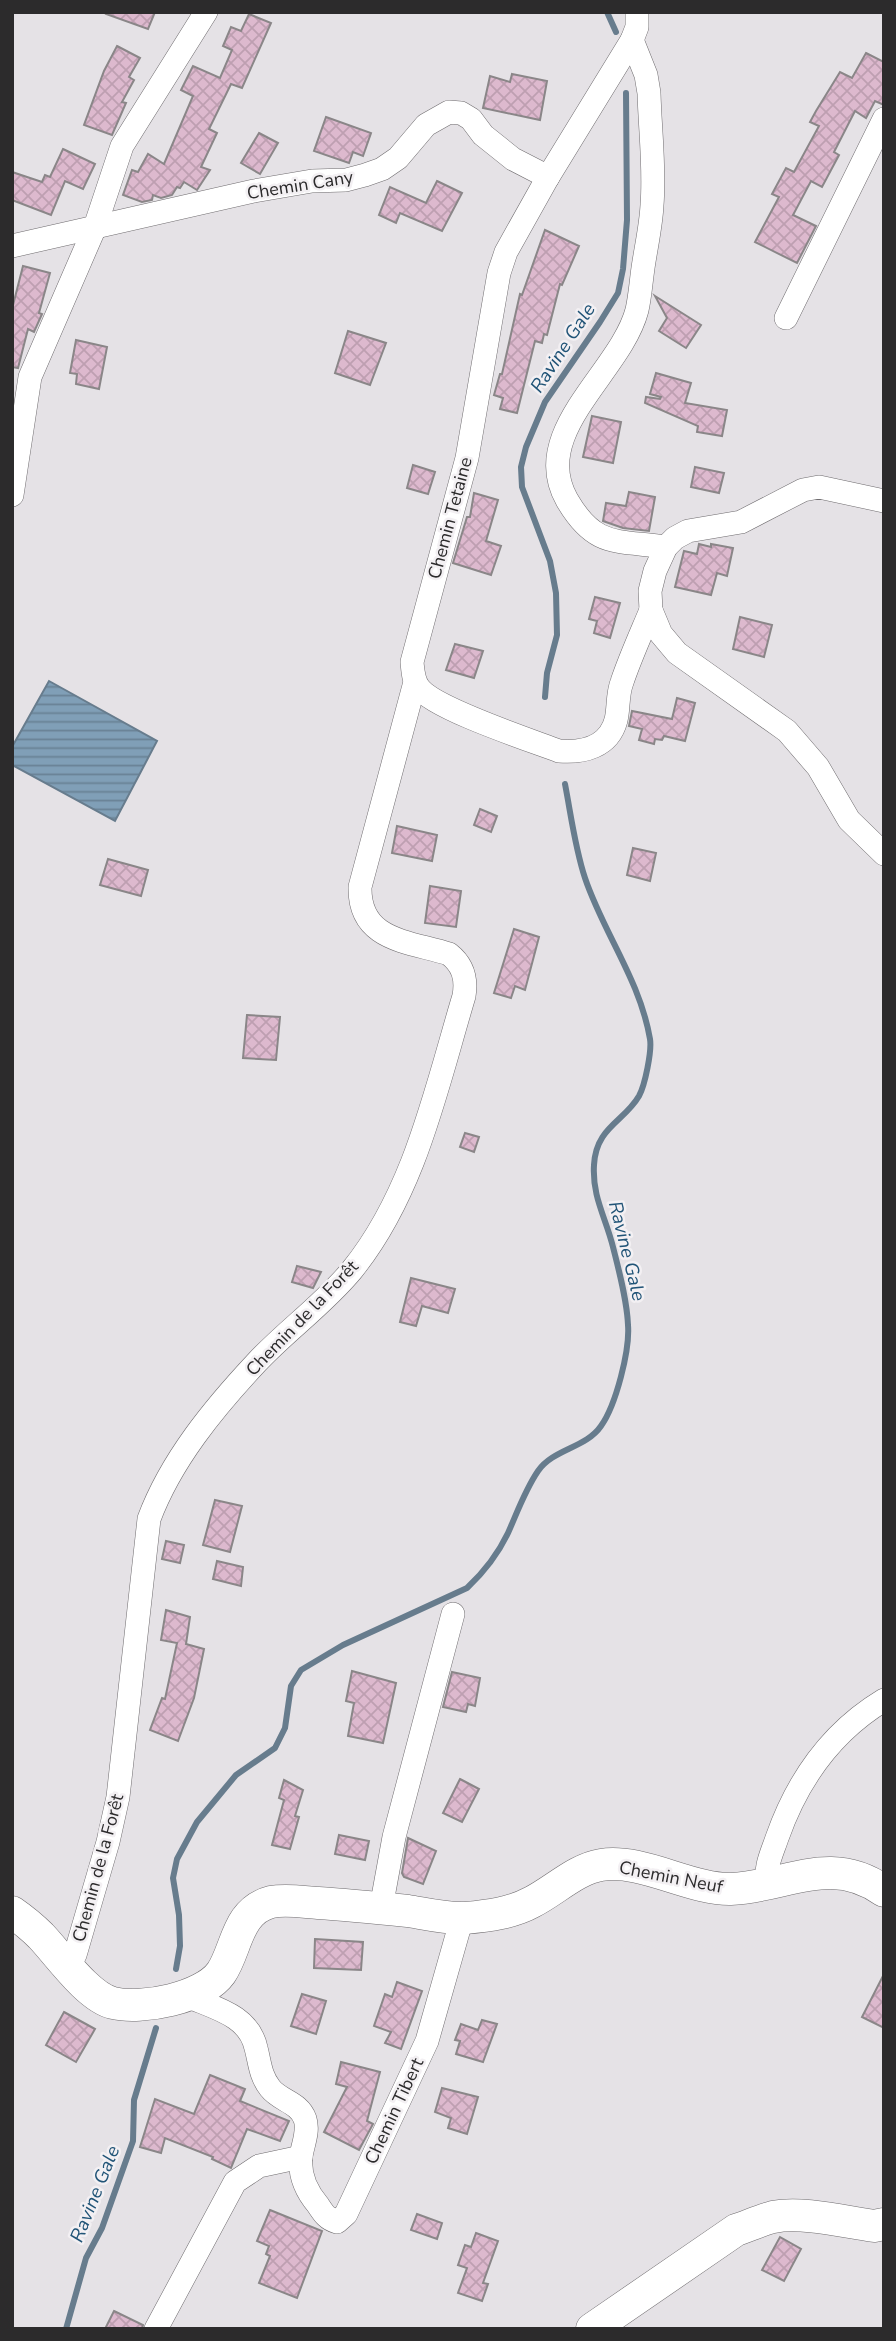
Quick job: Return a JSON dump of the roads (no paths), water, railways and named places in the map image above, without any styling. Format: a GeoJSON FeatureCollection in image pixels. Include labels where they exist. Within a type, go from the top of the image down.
{"type":"FeatureCollection","features":[{"type":"Feature","properties":{"kind":"main road","name":"Chemin Neuf"},"geometry":{"type":"LineString","coordinates":[[12,1912],[39,1934],[94,1992],[112,2003],[136,2005],[187,1996],[208,1986],[222,1972],[239,1932],[251,1914],[270,1903],[299,1901],[462,1918],[495,1915],[531,1903],[583,1872],[602,1865],[628,1866],[729,1889],[768,1884],[821,1871],[856,1877],[884,1891]]}},
{"type":"Feature","properties":{"kind":"main road"},"geometry":{"type":"LineString","coordinates":[[592,2329],[711,2247],[755,2223],[774,2217],[791,2216],[874,2226],[884,2224]]}},
{"type":"Feature","properties":{"kind":"street"},"geometry":{"type":"LineString","coordinates":[[12,495],[30,377],[95,227],[122,146],[206,12]]}},
{"type":"Feature","properties":{"kind":"street","name":"Chemin Tetaine"},"geometry":{"type":"LineString","coordinates":[[415,682],[412,662],[467,458],[499,272],[506,252],[548,177],[632,40],[638,27],[637,12]]}},
{"type":"Feature","properties":{"kind":"street"},"geometry":{"type":"LineString","coordinates":[[632,40],[646,75],[649,93],[653,205],[637,310],[626,340],[590,388],[571,419],[556,467],[564,495],[588,529],[602,538],[666,547]]}},
{"type":"Feature","properties":{"kind":"street","name":"Chemin Cany"},"geometry":{"type":"LineString","coordinates":[[12,246],[254,191],[312,181],[346,180],[365,175],[382,169],[398,158],[426,125],[449,113],[461,113],[471,119],[483,135],[513,159],[548,177]]}},
{"type":"Feature","properties":{"kind":"street"},"geometry":{"type":"LineString","coordinates":[[786,318],[884,119]]}},
{"type":"Feature","properties":{"kind":"street"},"geometry":{"type":"LineString","coordinates":[[884,501],[819,487],[803,490],[741,522],[688,531],[666,547],[655,571],[650,591],[651,610],[661,634],[677,653],[787,731],[818,767],[849,820],[884,854]]}},
{"type":"Feature","properties":{"kind":"street"},"geometry":{"type":"LineString","coordinates":[[415,682],[440,704],[559,751],[586,751],[609,734],[616,721],[621,683],[651,610]]}},
{"type":"Feature","properties":{"kind":"street","name":"Chemin de la Forêt"},"geometry":{"type":"LineString","coordinates":[[65,1962],[75,1955],[114,1819],[149,1519],[159,1493],[172,1468],[248,1372],[322,1303],[377,1235],[413,1163],[464,996],[466,983],[457,960],[449,954],[384,934],[372,927],[360,902],[360,887],[415,682]]}},
{"type":"Feature","properties":{"kind":"street"},"geometry":{"type":"LineString","coordinates":[[381,1908],[394,1837],[453,1614]]}},
{"type":"Feature","properties":{"kind":"street"},"geometry":{"type":"LineString","coordinates":[[768,1884],[765,1872],[783,1822],[807,1773],[832,1742],[869,1709],[884,1700]]}},
{"type":"Feature","properties":{"kind":"street","name":"Chemin Tibert"},"geometry":{"type":"LineString","coordinates":[[187,1996],[243,2022],[253,2036],[259,2068],[264,2079],[279,2099],[298,2108],[303,2114],[306,2126],[301,2158],[302,2175],[308,2194],[328,2219],[337,2222],[346,2214],[427,2041],[462,1918]]}},
{"type":"Feature","properties":{"kind":"street"},"geometry":{"type":"LineString","coordinates":[[156,2329],[235,2182],[259,2166],[301,2158]]}},
{"type":"Feature","properties":{"kind":"water"},"geometry":{"type":"Polygon","coordinates":[[[49,681],[157,741],[115,821],[12,765],[12,747],[49,681]]]}},
{"type":"Feature","properties":{"kind":"waterway","name":"Ravine Gale"},"geometry":{"type":"LineString","coordinates":[[607,12],[616,32]]}},
{"type":"Feature","properties":{"kind":"waterway","name":"Ravine Gale"},"geometry":{"type":"LineString","coordinates":[[545,697],[547,673],[557,635],[556,593],[550,561],[522,487],[521,467],[526,447],[545,402],[618,293],[627,220],[626,93]]}},
{"type":"Feature","properties":{"kind":"waterway","name":"Ravine Gale"},"geometry":{"type":"LineString","coordinates":[[176,1969],[180,1946],[179,1915],[173,1878],[177,1859],[197,1822],[236,1775],[275,1748],[285,1728],[291,1686],[301,1670],[343,1645],[467,1588],[500,1548],[538,1471],[552,1458],[595,1433],[607,1417],[617,1391],[627,1348],[627,1315],[613,1247],[597,1197],[594,1165],[596,1152],[605,1133],[639,1096],[646,1076],[650,1039],[630,976],[601,918],[585,878],[565,784]]}},
{"type":"Feature","properties":{"kind":"waterway","name":"Ravine Gale"},"geometry":{"type":"LineString","coordinates":[[66,2329],[86,2258],[102,2228],[133,2141],[134,2100],[156,2028]]}}]}
